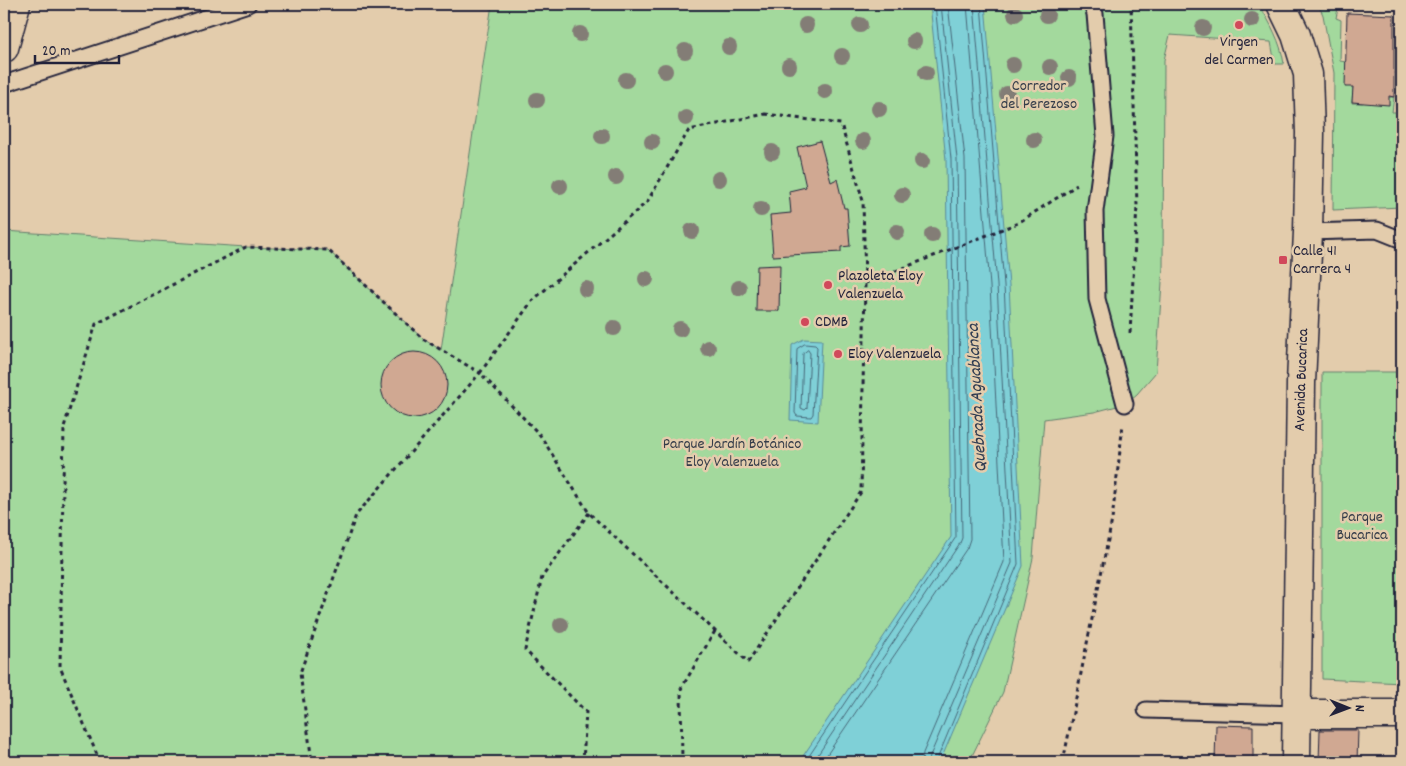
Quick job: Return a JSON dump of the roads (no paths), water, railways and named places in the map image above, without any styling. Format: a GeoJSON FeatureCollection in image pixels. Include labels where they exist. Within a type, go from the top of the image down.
{"type":"FeatureCollection","features":[{"type":"Feature","properties":{"kind":"main road"},"geometry":{"type":"LineString","coordinates":[[4,48],[16,4]]}},
{"type":"Feature","properties":{"kind":"main road","name":"Avenida Bucarica"},"geometry":{"type":"LineString","coordinates":[[1282,4],[1296,35],[1308,74],[1310,133],[1308,232],[1301,383],[1296,762]]}},
{"type":"Feature","properties":{"kind":"main road"},"geometry":{"type":"LineString","coordinates":[[1296,714],[1402,714]]}},
{"type":"Feature","properties":{"kind":"lane"},"geometry":{"type":"LineString","coordinates":[[4,84],[248,4]]}},
{"type":"Feature","properties":{"kind":"lane"},"geometry":{"type":"LineString","coordinates":[[1092,4],[1095,14],[1105,136],[1095,211],[1097,300],[1124,404]]}},
{"type":"Feature","properties":{"kind":"lane"},"geometry":{"type":"LineString","coordinates":[[1308,232],[1377,230],[1402,240]]}},
{"type":"Feature","properties":{"kind":"lane"},"geometry":{"type":"LineString","coordinates":[[1146,710],[1296,714]]}},
{"type":"Feature","properties":{"kind":"water","name":"Quebrada Aguablanca"},"geometry":{"type":"Polygon","coordinates":[[[930,4],[985,4],[1009,285],[1023,566],[940,762],[799,762],[951,537],[946,160],[930,4]]]}},
{"type":"Feature","properties":{"kind":"water"},"geometry":{"type":"Polygon","coordinates":[[[804,339],[822,340],[818,422],[790,420],[792,345],[804,339]]]}},
{"type":"Feature","properties":{"kind":"place","name":"Virgen del Carmen"},"geometry":{"type":"Point","coordinates":[1239,25]}},
{"type":"Feature","properties":{"kind":"place","name":"Calle 41 Carrera 4"},"geometry":{"type":"Point","coordinates":[1283,260]}},
{"type":"Feature","properties":{"kind":"place","name":"Plazoleta Eloy Valenzuela"},"geometry":{"type":"Point","coordinates":[828,285]}},
{"type":"Feature","properties":{"kind":"place","name":"CDMB"},"geometry":{"type":"Point","coordinates":[805,322]}},
{"type":"Feature","properties":{"kind":"place","name":"Eloy Valenzuela"},"geometry":{"type":"Point","coordinates":[838,354]}},
{"type":"Feature","properties":{"kind":"park label","name":"Corredor del Perezoso"},"geometry":{"type":"Point","coordinates":[1039,95]}},
{"type":"Feature","properties":{"kind":"park label","name":"Parque Jardín Botánico Eloy Valenzuela"},"geometry":{"type":"Point","coordinates":[732,453]}},
{"type":"Feature","properties":{"kind":"park label","name":"Parque Bucarica"},"geometry":{"type":"Point","coordinates":[1362,526]}}]}
